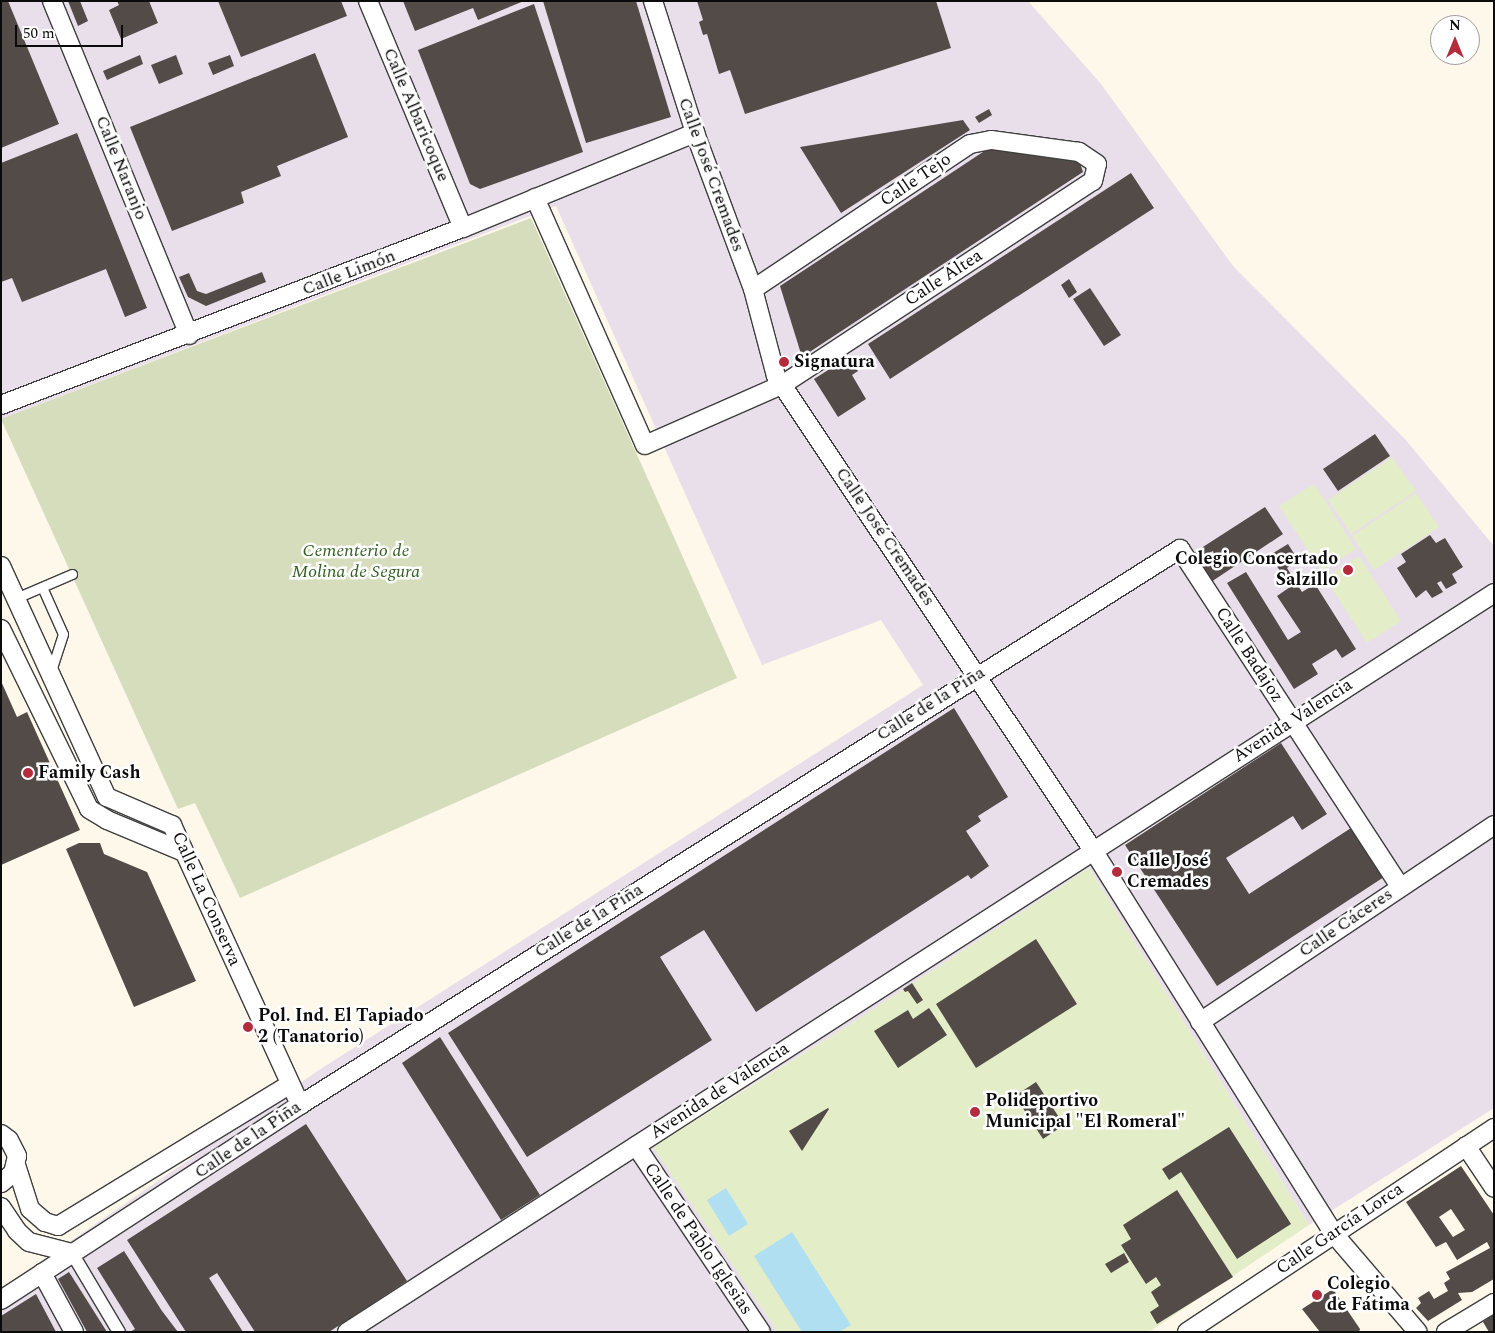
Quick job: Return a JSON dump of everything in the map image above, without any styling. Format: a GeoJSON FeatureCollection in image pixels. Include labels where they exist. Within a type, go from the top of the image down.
{"type":"FeatureCollection","features":[{"type":"Feature","properties":{"kind":"street","name":"Calle Naranjo"},"geometry":{"type":"LineString","coordinates":[[52,1],[189,335]]}},
{"type":"Feature","properties":{"kind":"street","name":"Calle Albaricoque"},"geometry":{"type":"LineString","coordinates":[[368,1],[463,228]]}},
{"type":"Feature","properties":{"kind":"street","name":"Calle José Cremades"},"geometry":{"type":"LineString","coordinates":[[653,1],[695,133],[752,290],[776,376],[1093,850],[1100,866],[1333,1233],[1418,1332]]}},
{"type":"Feature","properties":{"kind":"street","name":"Calle Limón"},"geometry":{"type":"LineString","coordinates":[[1,406],[463,228],[695,133]]}},
{"type":"Feature","properties":{"kind":"street","name":"Calle Tejo"},"geometry":{"type":"LineString","coordinates":[[752,290],[970,144],[991,140],[1078,152],[1097,164]]}},
{"type":"Feature","properties":{"kind":"street","name":"Calle Altea"},"geometry":{"type":"LineString","coordinates":[[535,198],[645,445],[782,385],[1092,181],[1097,164]]}},
{"type":"Feature","properties":{"kind":"street","name":"Calle de la Piña"},"geometry":{"type":"LineString","coordinates":[[1,1300],[300,1105],[977,674],[1180,549]]}},
{"type":"Feature","properties":{"kind":"street","name":"Calle Badajoz"},"geometry":{"type":"LineString","coordinates":[[1180,549],[1400,886]]}},
{"type":"Feature","properties":{"kind":"street","name":"Calle La Conserva"},"geometry":{"type":"LineString","coordinates":[[1,566],[108,797],[172,825],[289,1085],[300,1105]]}},
{"type":"Feature","properties":{"kind":"street","name":"Avenida Valencia"},"geometry":{"type":"LineString","coordinates":[[1093,850],[1494,593]]}},
{"type":"Feature","properties":{"kind":"street"},"geometry":{"type":"LineString","coordinates":[[1,630],[89,809],[106,820],[184,852]]}},
{"type":"Feature","properties":{"kind":"street","name":"Calle Cáceres"},"geometry":{"type":"LineString","coordinates":[[1200,1022],[1400,886],[1494,825]]}},
{"type":"Feature","properties":{"kind":"street","name":"Avenida de Valencia"},"geometry":{"type":"LineString","coordinates":[[346,1332],[1093,850]]}},
{"type":"Feature","properties":{"kind":"street"},"geometry":{"type":"LineString","coordinates":[[1,1134],[14,1147],[16,1165],[30,1209],[45,1222],[58,1226],[289,1085]]}},
{"type":"Feature","properties":{"kind":"street","name":"Calle García Lorca"},"geometry":{"type":"LineString","coordinates":[[1187,1332],[1333,1233],[1494,1128]]}},
{"type":"Feature","properties":{"kind":"street","name":"Calle de Pablo Iglesias"},"geometry":{"type":"LineString","coordinates":[[636,1146],[761,1332]]}},
{"type":"Feature","properties":{"kind":"street"},"geometry":{"type":"LineString","coordinates":[[1466,1146],[1494,1188]]}},
{"type":"Feature","properties":{"kind":"street"},"geometry":{"type":"LineString","coordinates":[[1,1183],[8,1179],[16,1165]]}},
{"type":"Feature","properties":{"kind":"street"},"geometry":{"type":"LineString","coordinates":[[1,1207],[17,1231],[29,1242],[72,1253],[119,1332]]}},
{"type":"Feature","properties":{"kind":"street"},"geometry":{"type":"LineString","coordinates":[[42,1273],[74,1332]]}},
{"type":"Feature","properties":{"kind":"street"},"geometry":{"type":"LineString","coordinates":[[1446,1332],[1494,1304]]}},
{"type":"Feature","properties":{"kind":"lane"},"geometry":{"type":"LineString","coordinates":[[16,598],[72,574]]}},
{"type":"Feature","properties":{"kind":"lane"},"geometry":{"type":"LineString","coordinates":[[42,587],[63,634],[51,671]]}},
{"type":"Feature","properties":{"kind":"shaded area"},"geometry":{"type":"Polygon","coordinates":[[[1,1],[1028,1],[1101,84],[1233,266],[1405,439],[1494,546],[1494,1108],[1309,1225],[1089,868],[846,1027],[653,1146],[778,1332],[1,1332],[1,1289],[319,1070],[923,685],[881,620],[762,665],[556,206],[1,419],[1,1]]]}},
{"type":"Feature","properties":{"kind":"green space","name":"Cementerio de Molina de Segura"},"geometry":{"type":"Polygon","coordinates":[[[531,218],[737,678],[240,898],[195,803],[178,809],[1,419],[531,218]]]}},
{"type":"Feature","properties":{"kind":"green space"},"geometry":{"type":"Polygon","coordinates":[[[1392,457],[1416,491],[1351,534],[1328,500],[1392,457]]]}},
{"type":"Feature","properties":{"kind":"green space"},"geometry":{"type":"Polygon","coordinates":[[[1314,484],[1356,549],[1322,571],[1279,506],[1314,484]]]}},
{"type":"Feature","properties":{"kind":"green space"},"geometry":{"type":"Polygon","coordinates":[[[1416,493],[1439,527],[1374,570],[1352,536],[1416,493]]]}},
{"type":"Feature","properties":{"kind":"green space"},"geometry":{"type":"Polygon","coordinates":[[[1359,556],[1401,621],[1367,643],[1325,578],[1359,556]]]}},
{"type":"Feature","properties":{"kind":"green space","name":"Polideportivo Municipal \"El Romeral\""},"geometry":{"type":"Polygon","coordinates":[[[1089,868],[1309,1225],[1149,1332],[778,1332],[653,1147],[846,1027],[1089,868]]]}},
{"type":"Feature","properties":{"kind":"water"},"geometry":{"type":"Polygon","coordinates":[[[726,1188],[748,1224],[729,1236],[707,1200],[726,1188]]]}},
{"type":"Feature","properties":{"kind":"water"},"geometry":{"type":"Polygon","coordinates":[[[792,1232],[851,1325],[839,1332],[802,1332],[754,1256],[792,1232]]]}},
{"type":"Feature","properties":{"kind":"building"},"geometry":{"type":"Polygon","coordinates":[[[1,1],[8,1],[59,124],[1,148],[1,1]]]}},
{"type":"Feature","properties":{"kind":"building"},"geometry":{"type":"Polygon","coordinates":[[[68,1],[80,1],[88,21],[78,26],[68,1]]]}},
{"type":"Feature","properties":{"kind":"building"},"geometry":{"type":"Polygon","coordinates":[[[117,1],[149,1],[158,23],[121,39],[109,10],[119,5],[117,1]]]}},
{"type":"Feature","properties":{"kind":"building"},"geometry":{"type":"Polygon","coordinates":[[[218,1],[341,1],[347,16],[241,57],[218,1]]]}},
{"type":"Feature","properties":{"kind":"building"},"geometry":{"type":"Polygon","coordinates":[[[403,1],[524,1],[478,20],[473,8],[415,31],[403,1]]]}},
{"type":"Feature","properties":{"kind":"building"},"geometry":{"type":"Polygon","coordinates":[[[543,1],[636,1],[671,117],[586,143],[543,1]]]}},
{"type":"Feature","properties":{"kind":"building"},"geometry":{"type":"Polygon","coordinates":[[[697,1],[936,1],[951,48],[745,114],[730,70],[719,74],[707,34],[703,35],[699,22],[703,20],[697,1]]]}},
{"type":"Feature","properties":{"kind":"building"},"geometry":{"type":"Polygon","coordinates":[[[534,4],[583,152],[480,189],[470,184],[418,50],[534,4]]]}},
{"type":"Feature","properties":{"kind":"building"},"geometry":{"type":"Polygon","coordinates":[[[315,53],[348,137],[277,166],[281,176],[241,192],[244,203],[172,231],[130,127],[315,53]]]}},
{"type":"Feature","properties":{"kind":"building"},"geometry":{"type":"Polygon","coordinates":[[[140,55],[143,64],[107,80],[103,71],[140,55]]]}},
{"type":"Feature","properties":{"kind":"building"},"geometry":{"type":"Polygon","coordinates":[[[176,55],[183,74],[159,84],[151,65],[176,55]]]}},
{"type":"Feature","properties":{"kind":"building"},"geometry":{"type":"Polygon","coordinates":[[[230,55],[234,66],[213,75],[208,63],[230,55]]]}},
{"type":"Feature","properties":{"kind":"building"},"geometry":{"type":"Polygon","coordinates":[[[989,109],[992,115],[979,123],[975,117],[989,109]]]}},
{"type":"Feature","properties":{"kind":"building"},"geometry":{"type":"Polygon","coordinates":[[[963,120],[970,130],[841,213],[800,147],[963,120]]]}},
{"type":"Feature","properties":{"kind":"building"},"geometry":{"type":"Polygon","coordinates":[[[77,133],[147,308],[125,317],[106,269],[22,302],[12,278],[1,282],[1,163],[77,133]]]}},
{"type":"Feature","properties":{"kind":"building"},"geometry":{"type":"Polygon","coordinates":[[[989,148],[1079,160],[1083,172],[802,357],[780,286],[989,148]]]}},
{"type":"Feature","properties":{"kind":"building"},"geometry":{"type":"Polygon","coordinates":[[[1131,173],[1154,208],[890,379],[868,344],[1131,173]]]}},
{"type":"Feature","properties":{"kind":"building"},"geometry":{"type":"Polygon","coordinates":[[[262,272],[266,282],[206,306],[188,297],[179,277],[189,273],[197,291],[206,294],[262,272]]]}},
{"type":"Feature","properties":{"kind":"building"},"geometry":{"type":"Polygon","coordinates":[[[1069,279],[1077,292],[1069,298],[1061,285],[1069,279]]]}},
{"type":"Feature","properties":{"kind":"building"},"geometry":{"type":"Polygon","coordinates":[[[1090,288],[1121,335],[1104,346],[1073,299],[1090,288]]]}},
{"type":"Feature","properties":{"kind":"building"},"geometry":{"type":"Polygon","coordinates":[[[850,356],[858,371],[852,375],[866,399],[838,417],[814,379],[850,356]]]}},
{"type":"Feature","properties":{"kind":"building"},"geometry":{"type":"Polygon","coordinates":[[[1375,434],[1390,456],[1338,491],[1323,469],[1375,434]]]}},
{"type":"Feature","properties":{"kind":"building"},"geometry":{"type":"Polygon","coordinates":[[[1265,507],[1283,534],[1211,582],[1199,564],[1214,554],[1213,551],[1196,559],[1192,554],[1265,507]]]}},
{"type":"Feature","properties":{"kind":"building"},"geometry":{"type":"Polygon","coordinates":[[[1430,535],[1436,543],[1445,538],[1463,567],[1452,574],[1457,583],[1446,589],[1441,581],[1437,583],[1443,592],[1432,598],[1426,590],[1416,598],[1397,568],[1406,562],[1401,554],[1430,535]]]}},
{"type":"Feature","properties":{"kind":"building"},"geometry":{"type":"Polygon","coordinates":[[[1288,544],[1298,560],[1287,568],[1302,592],[1315,584],[1356,649],[1342,658],[1336,649],[1312,664],[1318,674],[1294,689],[1227,583],[1246,572],[1288,640],[1301,632],[1277,596],[1290,587],[1270,555],[1288,544]]]}},
{"type":"Feature","properties":{"kind":"building","name":"Family Cash"},"geometry":{"type":"Polygon","coordinates":[[[1,681],[17,717],[27,712],[80,830],[1,865],[1,681]]]}},
{"type":"Feature","properties":{"kind":"building"},"geometry":{"type":"Polygon","coordinates":[[[954,708],[1008,797],[978,816],[981,821],[966,831],[989,866],[971,879],[968,875],[756,1012],[704,930],[660,957],[712,1040],[527,1157],[448,1033],[954,708]]]}},
{"type":"Feature","properties":{"kind":"building"},"geometry":{"type":"Polygon","coordinates":[[[1281,743],[1327,814],[1302,830],[1293,816],[1226,858],[1249,894],[1351,828],[1384,877],[1217,986],[1125,845],[1281,743]]]}},
{"type":"Feature","properties":{"kind":"building"},"geometry":{"type":"Polygon","coordinates":[[[79,843],[100,843],[104,854],[147,872],[196,981],[134,1007],[66,849],[79,843]]]}},
{"type":"Feature","properties":{"kind":"building"},"geometry":{"type":"Polygon","coordinates":[[[1036,939],[1077,1004],[976,1068],[936,1004],[1036,939]]]}},
{"type":"Feature","properties":{"kind":"building"},"geometry":{"type":"Polygon","coordinates":[[[912,983],[923,1000],[917,1004],[908,991],[905,992],[903,989],[912,983]]]}},
{"type":"Feature","properties":{"kind":"building"},"geometry":{"type":"Polygon","coordinates":[[[929,1008],[947,1035],[898,1068],[874,1031],[908,1010],[913,1019],[929,1008]]]}},
{"type":"Feature","properties":{"kind":"building"},"geometry":{"type":"Polygon","coordinates":[[[440,1037],[540,1195],[501,1220],[402,1063],[440,1037]]]}},
{"type":"Feature","properties":{"kind":"building"},"geometry":{"type":"Polygon","coordinates":[[[1036,1082],[1064,1125],[1043,1139],[1015,1096],[1036,1082]]]}},
{"type":"Feature","properties":{"kind":"building"},"geometry":{"type":"Polygon","coordinates":[[[829,1109],[802,1151],[789,1131],[829,1109]]]}},
{"type":"Feature","properties":{"kind":"building"},"geometry":{"type":"Polygon","coordinates":[[[306,1124],[407,1281],[329,1332],[255,1332],[217,1273],[209,1278],[243,1332],[186,1332],[127,1240],[306,1124]]]}},
{"type":"Feature","properties":{"kind":"building"},"geometry":{"type":"Polygon","coordinates":[[[1229,1127],[1291,1224],[1237,1259],[1181,1172],[1169,1180],[1162,1169],[1229,1127]]]}},
{"type":"Feature","properties":{"kind":"building"},"geometry":{"type":"Polygon","coordinates":[[[1461,1166],[1494,1215],[1494,1279],[1472,1292],[1458,1293],[1462,1300],[1428,1321],[1416,1308],[1421,1303],[1418,1298],[1429,1291],[1434,1299],[1448,1291],[1444,1283],[1450,1279],[1446,1272],[1490,1248],[1487,1242],[1457,1260],[1446,1242],[1436,1247],[1406,1202],[1461,1166]],[[1451,1209],[1439,1217],[1453,1237],[1465,1230],[1451,1209]]]}},
{"type":"Feature","properties":{"kind":"building"},"geometry":{"type":"Polygon","coordinates":[[[1177,1190],[1233,1277],[1157,1324],[1150,1312],[1159,1306],[1151,1292],[1161,1285],[1156,1277],[1146,1284],[1121,1245],[1131,1239],[1123,1225],[1177,1190]]]}},
{"type":"Feature","properties":{"kind":"building"},"geometry":{"type":"Polygon","coordinates":[[[124,1251],[162,1311],[178,1332],[130,1332],[135,1329],[97,1268],[124,1251]]]}},
{"type":"Feature","properties":{"kind":"building"},"geometry":{"type":"Polygon","coordinates":[[[1124,1253],[1129,1262],[1111,1273],[1105,1264],[1124,1253]]]}},
{"type":"Feature","properties":{"kind":"building"},"geometry":{"type":"Polygon","coordinates":[[[69,1272],[107,1332],[87,1332],[58,1279],[69,1272]]]}},
{"type":"Feature","properties":{"kind":"building"},"geometry":{"type":"Polygon","coordinates":[[[1333,1289],[1360,1329],[1359,1332],[1320,1332],[1302,1309],[1333,1289]]]}},
{"type":"Feature","properties":{"kind":"building"},"geometry":{"type":"Polygon","coordinates":[[[36,1294],[56,1332],[1,1332],[1,1316],[36,1294]]]}},
{"type":"Feature","properties":{"kind":"building"},"geometry":{"type":"Polygon","coordinates":[[[1494,1307],[1494,1332],[1489,1332],[1483,1322],[1488,1318],[1485,1312],[1494,1307]]]}},
{"type":"Feature","properties":{"kind":"place","name":"Signatura"},"geometry":{"type":"Point","coordinates":[784,362]}},
{"type":"Feature","properties":{"kind":"place","name":"Colegio Concertado Salzillo"},"geometry":{"type":"Point","coordinates":[1348,570]}},
{"type":"Feature","properties":{"kind":"place","name":"Family Cash"},"geometry":{"type":"Point","coordinates":[28,773]}},
{"type":"Feature","properties":{"kind":"place","name":"Calle José Cremades"},"geometry":{"type":"Point","coordinates":[1117,872]}},
{"type":"Feature","properties":{"kind":"place","name":"Pol. Ind. El Tapiado 2 (Tanatorio)"},"geometry":{"type":"Point","coordinates":[248,1027]}},
{"type":"Feature","properties":{"kind":"place","name":"Polideportivo Municipal \"El Romeral\""},"geometry":{"type":"Point","coordinates":[975,1112]}},
{"type":"Feature","properties":{"kind":"place","name":"Colegio de Fátima"},"geometry":{"type":"Point","coordinates":[1317,1295]}}]}
